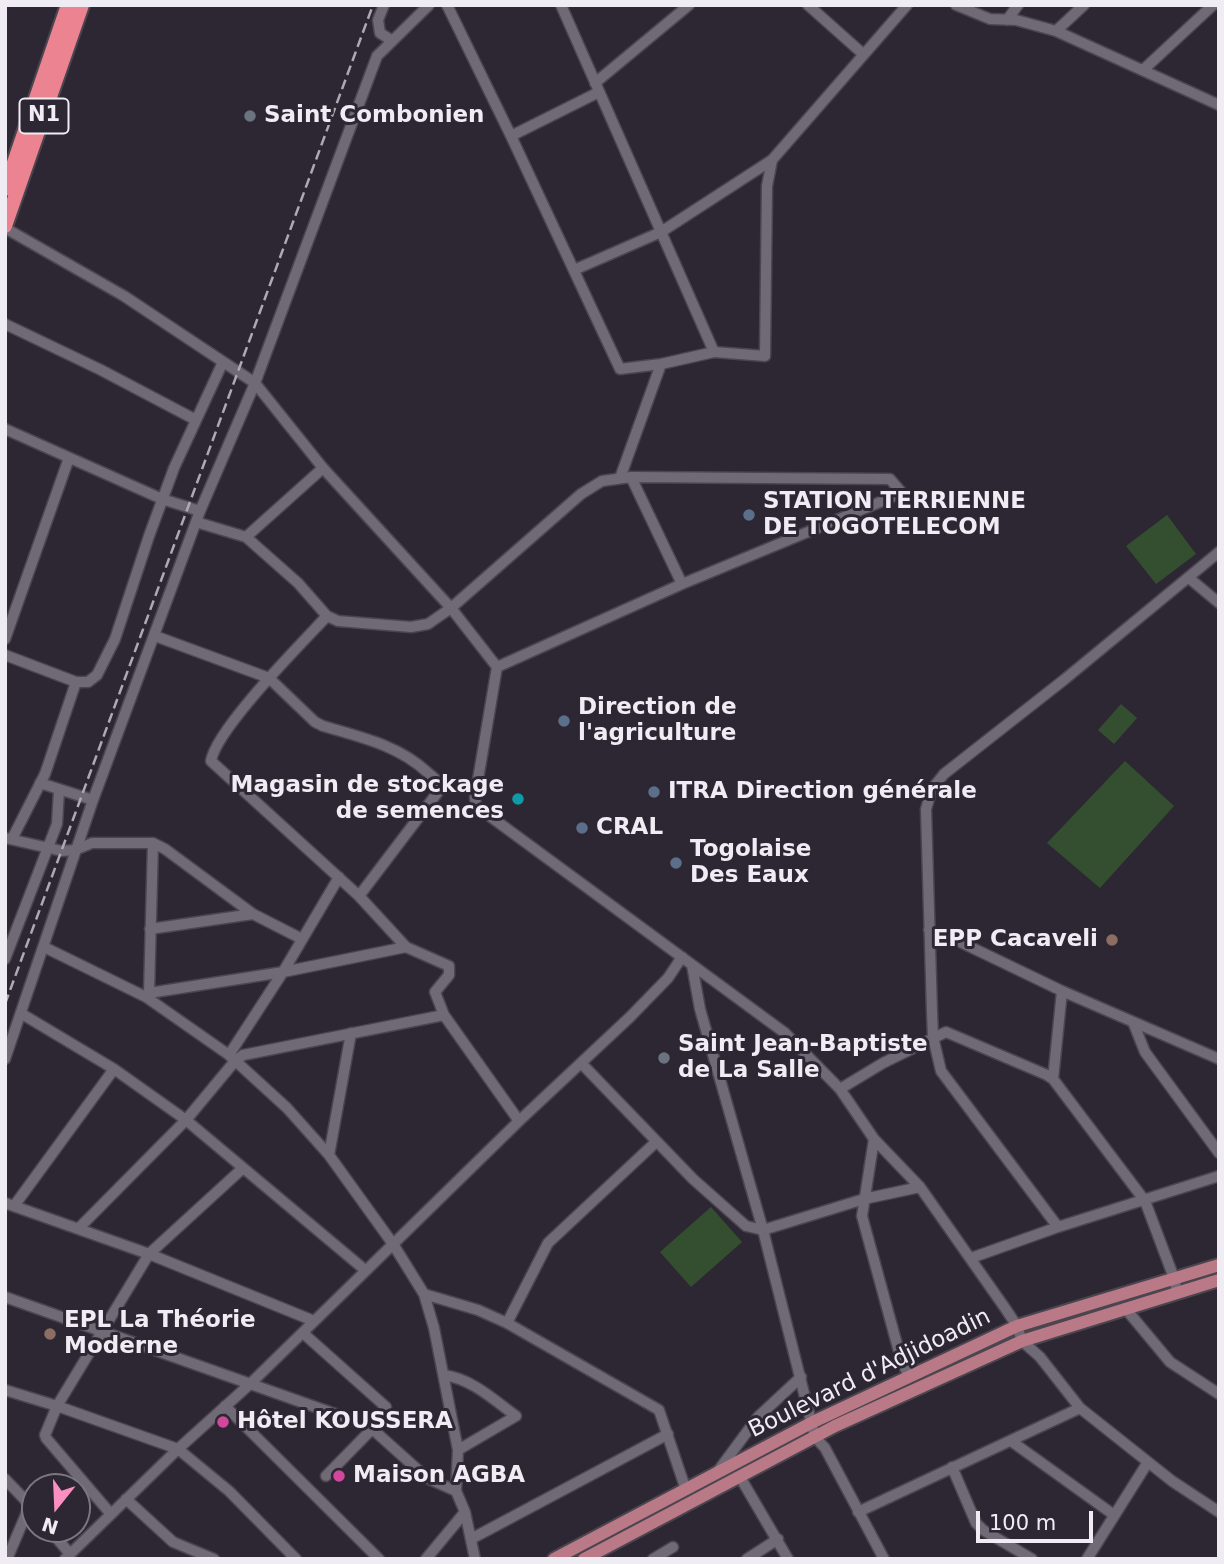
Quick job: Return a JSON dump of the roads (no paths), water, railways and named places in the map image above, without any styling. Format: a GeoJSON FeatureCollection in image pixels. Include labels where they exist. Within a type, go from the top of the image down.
{"type":"FeatureCollection","features":[{"type":"Feature","properties":{"kind":"highway","name":"N1"},"geometry":{"type":"LineString","coordinates":[[5,189],[68,5]]}},
{"type":"Feature","properties":{"kind":"highway","name":"N1"},"geometry":{"type":"LineString","coordinates":[[5,227],[82,5]]}},
{"type":"Feature","properties":{"kind":"main road","name":"Boulevard d'Adjidoadin"},"geometry":{"type":"LineString","coordinates":[[561,1557],[813,1422],[1017,1326],[1219,1265]]}},
{"type":"Feature","properties":{"kind":"main road","name":"Boulevard d'Adjidoadin"},"geometry":{"type":"LineString","coordinates":[[584,1559],[815,1437],[1022,1341],[1219,1280]]}},
{"type":"Feature","properties":{"kind":"main road"},"geometry":{"type":"LineString","coordinates":[[618,1526],[621,1539]]}},
{"type":"Feature","properties":{"kind":"street"},"geometry":{"type":"LineString","coordinates":[[384,5],[378,27],[380,33],[391,40]]}},
{"type":"Feature","properties":{"kind":"street"},"geometry":{"type":"LineString","coordinates":[[5,1059],[93,800],[200,511],[255,383],[372,66],[391,40],[429,5]]}},
{"type":"Feature","properties":{"kind":"street"},"geometry":{"type":"LineString","coordinates":[[447,5],[618,367],[625,370],[714,352],[765,356],[767,186],[772,160]]}},
{"type":"Feature","properties":{"kind":"street"},"geometry":{"type":"LineString","coordinates":[[561,5],[714,352]]}},
{"type":"Feature","properties":{"kind":"street"},"geometry":{"type":"LineString","coordinates":[[511,136],[597,88],[689,5]]}},
{"type":"Feature","properties":{"kind":"street"},"geometry":{"type":"LineString","coordinates":[[808,5],[863,54]]}},
{"type":"Feature","properties":{"kind":"street"},"geometry":{"type":"LineString","coordinates":[[574,270],[661,232],[772,160],[907,5]]}},
{"type":"Feature","properties":{"kind":"street"},"geometry":{"type":"LineString","coordinates":[[956,5],[990,19],[1056,31],[1219,105]]}},
{"type":"Feature","properties":{"kind":"street"},"geometry":{"type":"LineString","coordinates":[[1007,20],[1018,5]]}},
{"type":"Feature","properties":{"kind":"street"},"geometry":{"type":"LineString","coordinates":[[1056,31],[1084,5]]}},
{"type":"Feature","properties":{"kind":"street"},"geometry":{"type":"LineString","coordinates":[[1143,70],[1213,5]]}},
{"type":"Feature","properties":{"kind":"street"},"geometry":{"type":"LineString","coordinates":[[5,227],[124,296],[255,383],[323,468],[452,608],[497,667],[475,796],[477,806],[785,1033],[840,1089],[874,1139],[920,1187],[1017,1326],[1022,1341],[1040,1357],[1080,1408],[1148,1462],[1219,1511]]}},
{"type":"Feature","properties":{"kind":"street"},"geometry":{"type":"LineString","coordinates":[[5,324],[196,420]]}},
{"type":"Feature","properties":{"kind":"street"},"geometry":{"type":"LineString","coordinates":[[5,655],[76,682],[84,683],[94,679],[115,639],[162,499],[223,362]]}},
{"type":"Feature","properties":{"kind":"street"},"geometry":{"type":"LineString","coordinates":[[661,364],[626,477],[682,584]]}},
{"type":"Feature","properties":{"kind":"street"},"geometry":{"type":"LineString","coordinates":[[5,429],[162,499],[200,511]]}},
{"type":"Feature","properties":{"kind":"street"},"geometry":{"type":"LineString","coordinates":[[5,639],[69,458]]}},
{"type":"Feature","properties":{"kind":"street"},"geometry":{"type":"LineString","coordinates":[[246,537],[323,468]]}},
{"type":"Feature","properties":{"kind":"street"},"geometry":{"type":"LineString","coordinates":[[197,522],[246,537],[298,583],[327,616],[349,623],[411,627],[428,624],[452,608],[581,494],[602,481],[626,477],[890,480],[902,493],[682,584],[497,667]]}},
{"type":"Feature","properties":{"kind":"street"},"geometry":{"type":"LineString","coordinates":[[1058,1227],[941,1070],[933,1037],[926,809],[932,789],[944,774],[1219,552]]}},
{"type":"Feature","properties":{"kind":"street"},"geometry":{"type":"LineString","coordinates":[[1189,578],[1219,603]]}},
{"type":"Feature","properties":{"kind":"street"},"geometry":{"type":"LineString","coordinates":[[327,616],[269,678],[217,744],[211,761],[359,896],[406,947],[449,967],[449,975],[435,992],[444,1015],[519,1121]]}},
{"type":"Feature","properties":{"kind":"street"},"geometry":{"type":"LineString","coordinates":[[155,636],[269,678],[315,722],[379,742],[419,764],[441,786],[359,896]]}},
{"type":"Feature","properties":{"kind":"street"},"geometry":{"type":"LineString","coordinates":[[76,682],[40,783],[8,838],[62,851],[92,843],[153,843],[253,914],[302,939]]}},
{"type":"Feature","properties":{"kind":"street"},"geometry":{"type":"LineString","coordinates":[[40,783],[93,800]]}},
{"type":"Feature","properties":{"kind":"street"},"geometry":{"type":"LineString","coordinates":[[5,959],[57,824],[56,803],[59,790]]}},
{"type":"Feature","properties":{"kind":"street"},"geometry":{"type":"LineString","coordinates":[[148,995],[153,843]]}},
{"type":"Feature","properties":{"kind":"street"},"geometry":{"type":"LineString","coordinates":[[79,1228],[186,1120],[232,1058],[339,877]]}},
{"type":"Feature","properties":{"kind":"street"},"geometry":{"type":"LineString","coordinates":[[150,929],[253,914]]}},
{"type":"Feature","properties":{"kind":"street"},"geometry":{"type":"LineString","coordinates":[[929,930],[1219,1059]]}},
{"type":"Feature","properties":{"kind":"street"},"geometry":{"type":"LineString","coordinates":[[44,947],[148,995],[232,1058],[287,1108],[329,1155],[393,1244],[424,1294],[435,1328],[458,1451],[456,1491],[465,1512],[475,1559]]}},
{"type":"Feature","properties":{"kind":"street"},"geometry":{"type":"LineString","coordinates":[[148,995],[284,972],[406,947]]}},
{"type":"Feature","properties":{"kind":"street"},"geometry":{"type":"LineString","coordinates":[[67,1556],[250,1384],[519,1121],[582,1064],[668,978],[682,957]]}},
{"type":"Feature","properties":{"kind":"street"},"geometry":{"type":"LineString","coordinates":[[692,965],[700,1009],[763,1230],[815,1437],[825,1448],[884,1559]]}},
{"type":"Feature","properties":{"kind":"street"},"geometry":{"type":"LineString","coordinates":[[1053,1079],[1062,991]]}},
{"type":"Feature","properties":{"kind":"street"},"geometry":{"type":"LineString","coordinates":[[22,1014],[114,1069],[186,1120],[365,1270]]}},
{"type":"Feature","properties":{"kind":"street"},"geometry":{"type":"LineString","coordinates":[[232,1058],[444,1015]]}},
{"type":"Feature","properties":{"kind":"street"},"geometry":{"type":"LineString","coordinates":[[1133,1022],[1145,1052],[1219,1153]]}},
{"type":"Feature","properties":{"kind":"street"},"geometry":{"type":"LineString","coordinates":[[840,1089],[946,1032],[1053,1079],[1145,1201],[1177,1292]]}},
{"type":"Feature","properties":{"kind":"street"},"geometry":{"type":"LineString","coordinates":[[329,1155],[351,1033]]}},
{"type":"Feature","properties":{"kind":"street"},"geometry":{"type":"LineString","coordinates":[[582,1064],[656,1142],[741,1223],[763,1230],[864,1199],[920,1187]]}},
{"type":"Feature","properties":{"kind":"street"},"geometry":{"type":"LineString","coordinates":[[114,1069],[10,1204],[149,1254],[314,1321]]}},
{"type":"Feature","properties":{"kind":"street"},"geometry":{"type":"LineString","coordinates":[[874,1139],[862,1216],[901,1359],[909,1377]]}},
{"type":"Feature","properties":{"kind":"street"},"geometry":{"type":"LineString","coordinates":[[507,1323],[548,1243],[656,1142]]}},
{"type":"Feature","properties":{"kind":"street"},"geometry":{"type":"LineString","coordinates":[[110,1513],[45,1435],[57,1405],[149,1254],[243,1168]]}},
{"type":"Feature","properties":{"kind":"street"},"geometry":{"type":"LineString","coordinates":[[971,1258],[1058,1227],[1219,1176]]}},
{"type":"Feature","properties":{"kind":"street"},"geometry":{"type":"LineString","coordinates":[[424,1294],[460,1304],[507,1323],[655,1408],[661,1413],[686,1490]]}},
{"type":"Feature","properties":{"kind":"street"},"geometry":{"type":"LineString","coordinates":[[5,1297],[370,1428],[427,1478],[456,1491]]}},
{"type":"Feature","properties":{"kind":"street"},"geometry":{"type":"LineString","coordinates":[[1125,1308],[1170,1362],[1219,1394]]}},
{"type":"Feature","properties":{"kind":"street"},"geometry":{"type":"LineString","coordinates":[[303,1332],[386,1407],[326,1476]]}},
{"type":"Feature","properties":{"kind":"street"},"geometry":{"type":"LineString","coordinates":[[444,1375],[478,1388],[516,1416],[458,1451]]}},
{"type":"Feature","properties":{"kind":"street"},"geometry":{"type":"LineString","coordinates":[[716,1474],[758,1418],[801,1377]]}},
{"type":"Feature","properties":{"kind":"street"},"geometry":{"type":"LineString","coordinates":[[5,1390],[57,1405],[178,1449],[229,1491],[296,1559]]}},
{"type":"Feature","properties":{"kind":"street"},"geometry":{"type":"LineString","coordinates":[[225,1406],[379,1559]]}},
{"type":"Feature","properties":{"kind":"street"},"geometry":{"type":"LineString","coordinates":[[858,1512],[1080,1408]]}},
{"type":"Feature","properties":{"kind":"street"},"geometry":{"type":"LineString","coordinates":[[471,1539],[668,1434]]}},
{"type":"Feature","properties":{"kind":"street"},"geometry":{"type":"LineString","coordinates":[[1011,1441],[1114,1515]]}},
{"type":"Feature","properties":{"kind":"street"},"geometry":{"type":"LineString","coordinates":[[1087,1559],[1148,1462]]}},
{"type":"Feature","properties":{"kind":"street"},"geometry":{"type":"LineString","coordinates":[[952,1467],[976,1523],[983,1530],[1032,1559]]}},
{"type":"Feature","properties":{"kind":"street"},"geometry":{"type":"LineString","coordinates":[[740,1477],[788,1559]]}},
{"type":"Feature","properties":{"kind":"street"},"geometry":{"type":"LineString","coordinates":[[5,1479],[21,1496]]}},
{"type":"Feature","properties":{"kind":"street"},"geometry":{"type":"LineString","coordinates":[[126,1499],[173,1542],[214,1559]]}},
{"type":"Feature","properties":{"kind":"street"},"geometry":{"type":"LineString","coordinates":[[426,1559],[465,1512]]}},
{"type":"Feature","properties":{"kind":"street"},"geometry":{"type":"LineString","coordinates":[[10,1557],[21,1532]]}},
{"type":"Feature","properties":{"kind":"street"},"geometry":{"type":"LineString","coordinates":[[747,1559],[778,1539]]}},
{"type":"Feature","properties":{"kind":"street"},"geometry":{"type":"LineString","coordinates":[[653,1559],[673,1548]]}},
{"type":"Feature","properties":{"kind":"railway"},"geometry":{"type":"LineString","coordinates":[[5,1004],[373,5]]}},
{"type":"Feature","properties":{"kind":"place","name":"Saint Combonien"},"geometry":{"type":"Point","coordinates":[250,116]}},
{"type":"Feature","properties":{"kind":"place","name":"STATION TERRIENNE DE TOGOTELECOM"},"geometry":{"type":"Point","coordinates":[749,515]}},
{"type":"Feature","properties":{"kind":"place","name":"Direction de l'agriculture"},"geometry":{"type":"Point","coordinates":[564,721]}},
{"type":"Feature","properties":{"kind":"place","name":"ITRA Direction générale"},"geometry":{"type":"Point","coordinates":[654,792]}},
{"type":"Feature","properties":{"kind":"place","name":"Magasin de stockage de semences"},"geometry":{"type":"Point","coordinates":[518,799]}},
{"type":"Feature","properties":{"kind":"place","name":"CRAL"},"geometry":{"type":"Point","coordinates":[582,828]}},
{"type":"Feature","properties":{"kind":"place","name":"Togolaise Des Eaux"},"geometry":{"type":"Point","coordinates":[676,863]}},
{"type":"Feature","properties":{"kind":"place","name":"EPP Cacaveli"},"geometry":{"type":"Point","coordinates":[1112,940]}},
{"type":"Feature","properties":{"kind":"place","name":"Saint Jean-Baptiste de La Salle"},"geometry":{"type":"Point","coordinates":[664,1058]}},
{"type":"Feature","properties":{"kind":"place","name":"EPL La Théorie Moderne"},"geometry":{"type":"Point","coordinates":[50,1334]}},
{"type":"Feature","properties":{"kind":"place","name":"Hôtel KOUSSERA"},"geometry":{"type":"Point","coordinates":[223,1422]}},
{"type":"Feature","properties":{"kind":"place","name":"Maison AGBA"},"geometry":{"type":"Point","coordinates":[339,1476]}}]}
